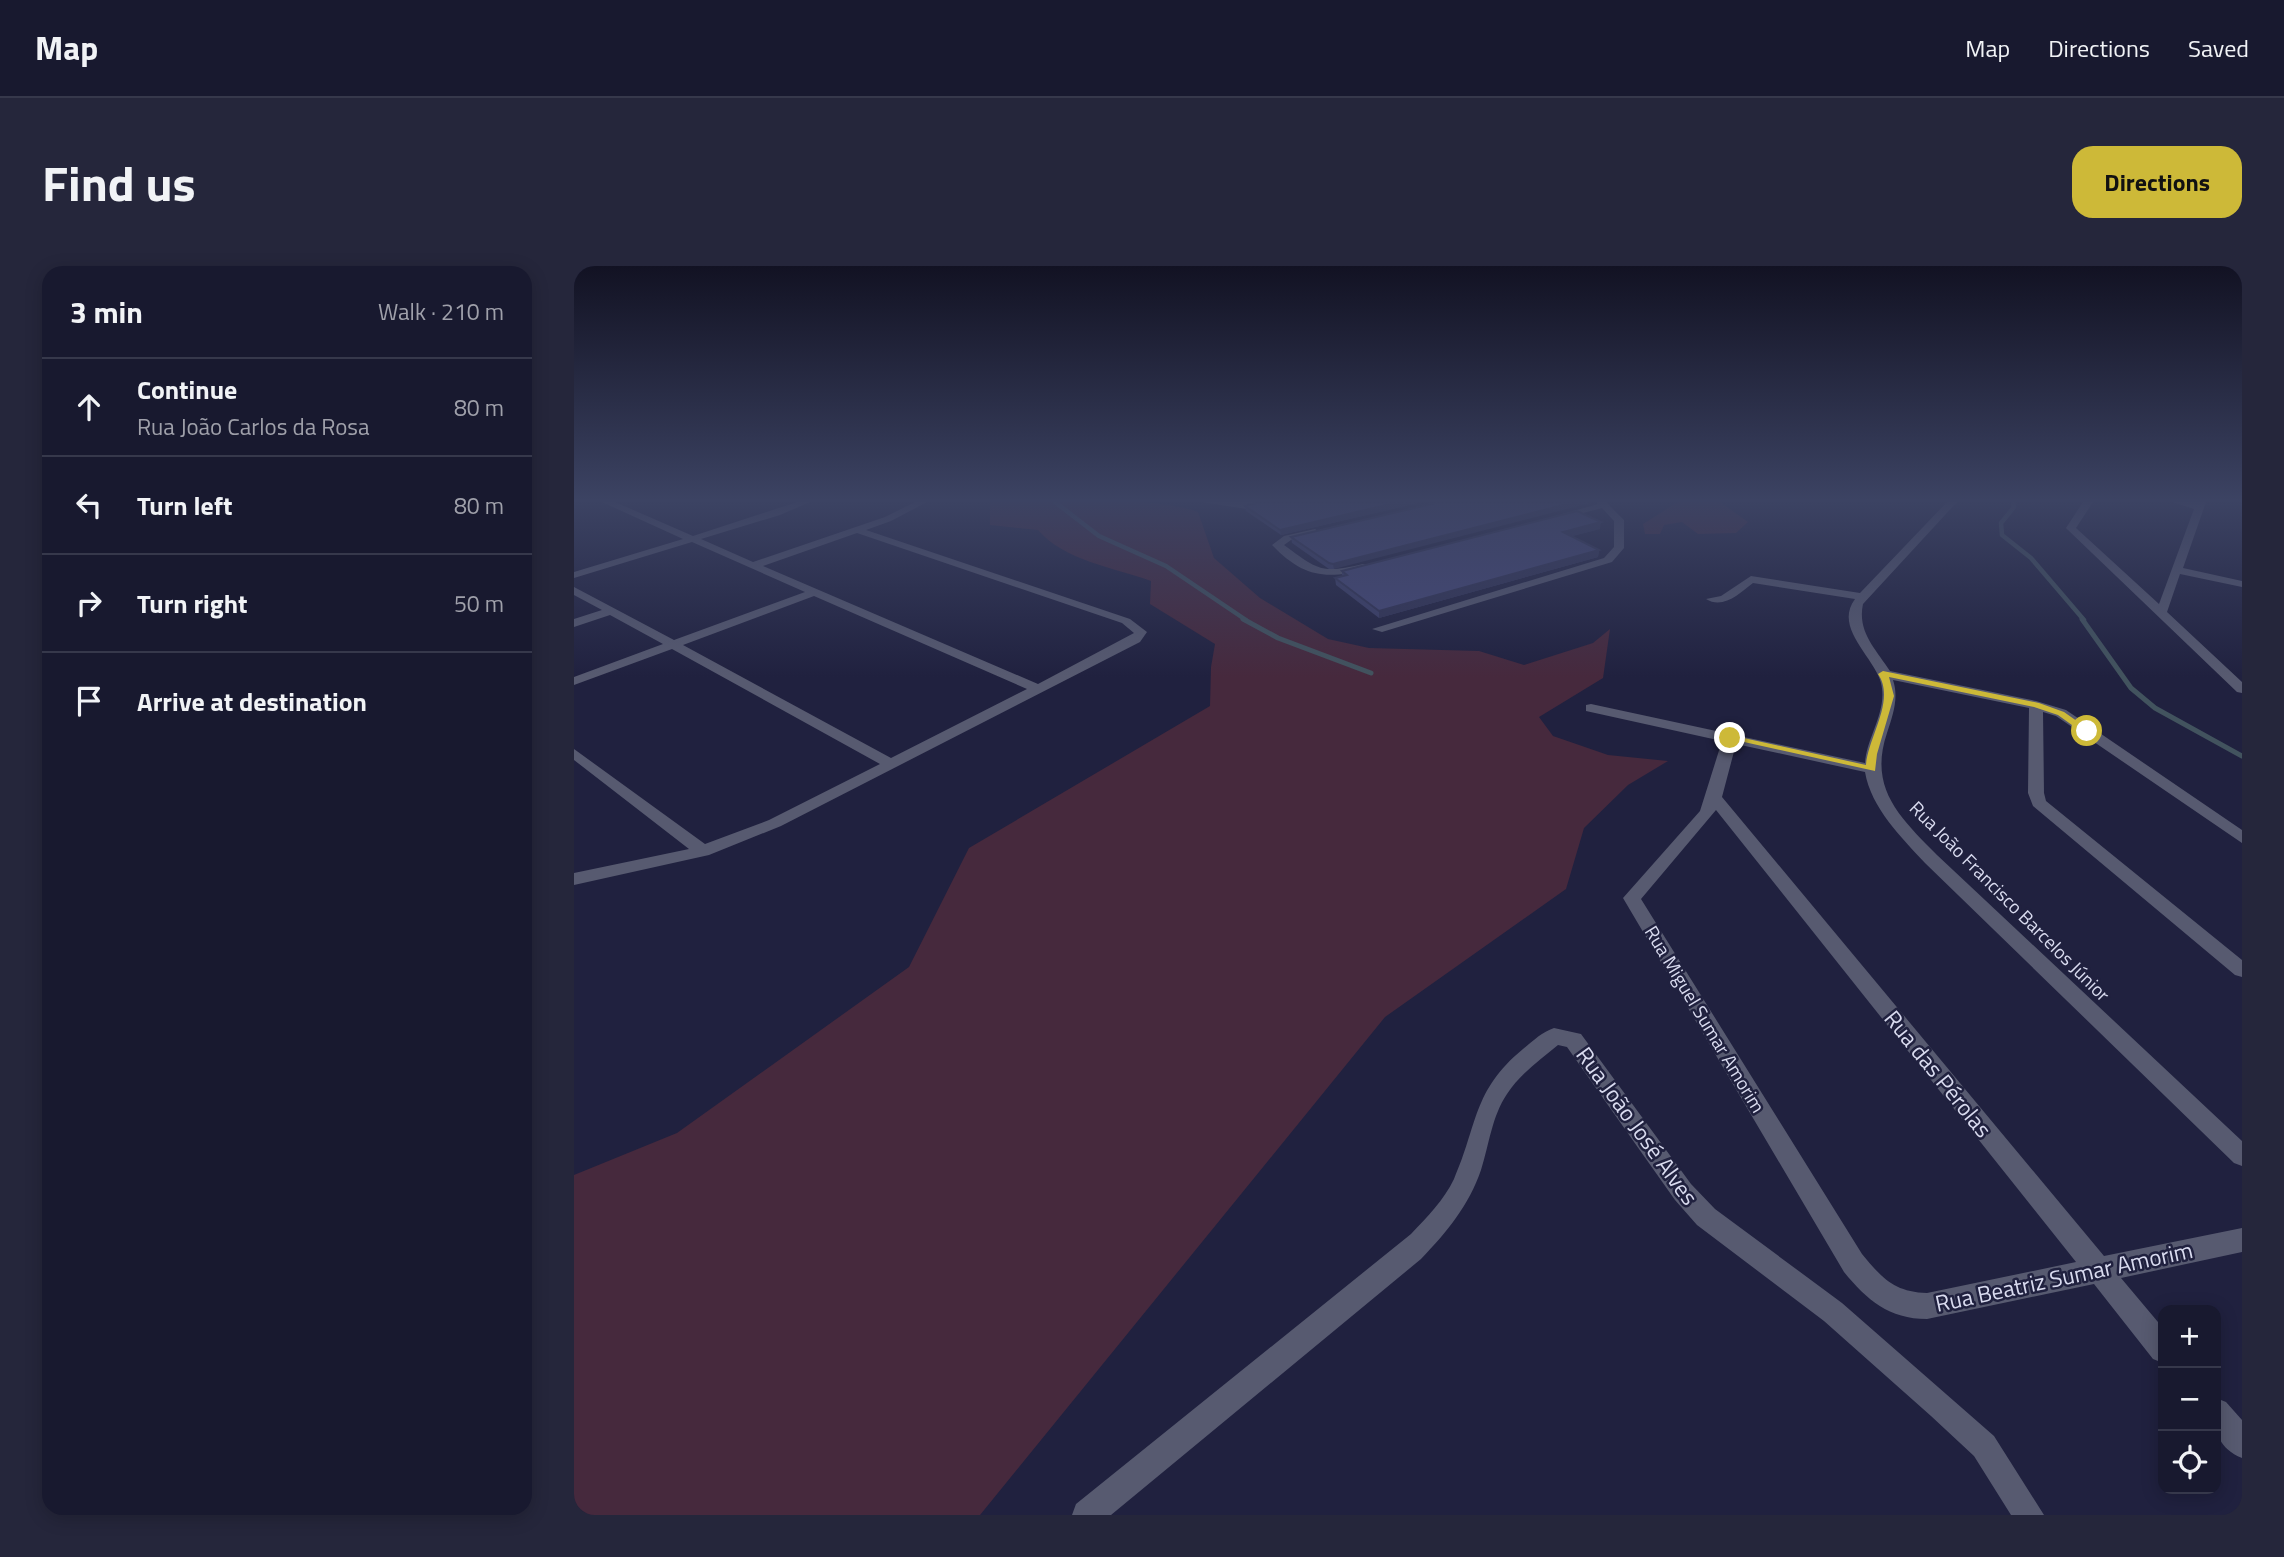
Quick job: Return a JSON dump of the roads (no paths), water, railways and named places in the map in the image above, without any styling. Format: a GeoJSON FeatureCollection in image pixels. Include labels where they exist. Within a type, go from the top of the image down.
{"type":"FeatureCollection","features":[{"type":"Feature","properties":{"kind":"street"},"geometry":{"type":"LineString","coordinates":[[574,575],[623,560]]}},
{"type":"Feature","properties":{"kind":"street"},"geometry":{"type":"LineString","coordinates":[[743,560],[1036,688]]}},
{"type":"Feature","properties":{"kind":"street"},"geometry":{"type":"LineString","coordinates":[[754,565],[768,560]]}},
{"type":"Feature","properties":{"kind":"street"},"geometry":{"type":"LineString","coordinates":[[574,879],[704,851],[775,823],[1136,639],[1141,632],[1126,621],[947,560]]}},
{"type":"Feature","properties":{"kind":"street"},"geometry":{"type":"LineString","coordinates":[[1299,560],[1317,574],[1334,575],[1374,564]]}},
{"type":"Feature","properties":{"kind":"street"},"geometry":{"type":"LineString","coordinates":[[1378,629],[1607,560]]}},
{"type":"Feature","properties":{"kind":"street"},"geometry":{"type":"LineString","coordinates":[[1591,708],[1871,769],[1872,754],[1889,696],[1887,681],[1857,631],[1854,621],[1857,603],[1897,560]]}},
{"type":"Feature","properties":{"kind":"street"},"geometry":{"type":"LineString","coordinates":[[2105,560],[2242,688]]}},
{"type":"Feature","properties":{"kind":"street"},"geometry":{"type":"LineString","coordinates":[[2161,613],[2180,560]]}},
{"type":"Feature","properties":{"kind":"street"},"geometry":{"type":"LineString","coordinates":[[2177,570],[2242,584]]}},
{"type":"Feature","properties":{"kind":"street"},"geometry":{"type":"LineString","coordinates":[[1712,598],[1724,599],[1751,579],[1863,597]]}},
{"type":"Feature","properties":{"kind":"street"},"geometry":{"type":"LineString","coordinates":[[2128,582],[2169,592]]}},
{"type":"Feature","properties":{"kind":"street"},"geometry":{"type":"LineString","coordinates":[[574,590],[890,763]]}},
{"type":"Feature","properties":{"kind":"street"},"geometry":{"type":"LineString","coordinates":[[574,681],[814,592]]}},
{"type":"Feature","properties":{"kind":"street"},"geometry":{"type":"LineString","coordinates":[[574,623],[613,610]]}},
{"type":"Feature","properties":{"kind":"street"},"geometry":{"type":"LineString","coordinates":[[1883,674],[2036,705],[2061,713],[2242,838]]}},
{"type":"Feature","properties":{"kind":"street"},"geometry":{"type":"LineString","coordinates":[[2036,705],[2036,793],[2039,803],[2242,970]]}},
{"type":"Feature","properties":{"kind":"street","name":"Rua Miguel Sumar Amorim"},"geometry":{"type":"LineString","coordinates":[[1730,738],[1707,813],[1632,898],[1853,1263],[1871,1285],[1887,1298]]}},
{"type":"Feature","properties":{"kind":"street"},"geometry":{"type":"LineString","coordinates":[[574,753],[704,851]]}},
{"type":"Feature","properties":{"kind":"street","name":"Rua João Francisco Barcelos Júnior"},"geometry":{"type":"LineString","coordinates":[[1871,769],[1874,783],[1887,807],[1935,861],[2242,1156]]}},
{"type":"Feature","properties":{"kind":"street","name":"Rua das Pérolas"},"geometry":{"type":"LineString","coordinates":[[1714,797],[2158,1343]]}},
{"type":"Feature","properties":{"kind":"street","name":"Rua João José Alves"},"geometry":{"type":"LineString","coordinates":[[1087,1515],[1412,1251],[1451,1206],[1466,1179],[1489,1106],[1500,1087],[1518,1066],[1553,1036],[1574,1040],[1658,1153],[1683,1192],[1706,1217],[1833,1312],[1941,1406],[1983,1446],[2029,1515]]}},
{"type":"Feature","properties":{"kind":"street","name":"Rua Beatriz Sumar Amorim"},"geometry":{"type":"LineString","coordinates":[[1887,1298],[1908,1307],[1927,1306],[2242,1240]]}},
{"type":"Feature","properties":{"kind":"street"},"geometry":{"type":"LineString","coordinates":[[2221,1418],[2242,1443]]}},
{"type":"Feature","properties":{"kind":"waterway"},"geometry":{"type":"LineString","coordinates":[[1153,560],[1166,566],[1246,620]]}},
{"type":"Feature","properties":{"kind":"waterway"},"geometry":{"type":"LineString","coordinates":[[2033,560],[2084,620]]}},
{"type":"Feature","properties":{"kind":"waterway"},"geometry":{"type":"LineString","coordinates":[[1243,619],[1278,638],[1371,673]]}},
{"type":"Feature","properties":{"kind":"waterway"},"geometry":{"type":"LineString","coordinates":[[2082,619],[2131,688],[2155,708],[2242,756]]}}]}
